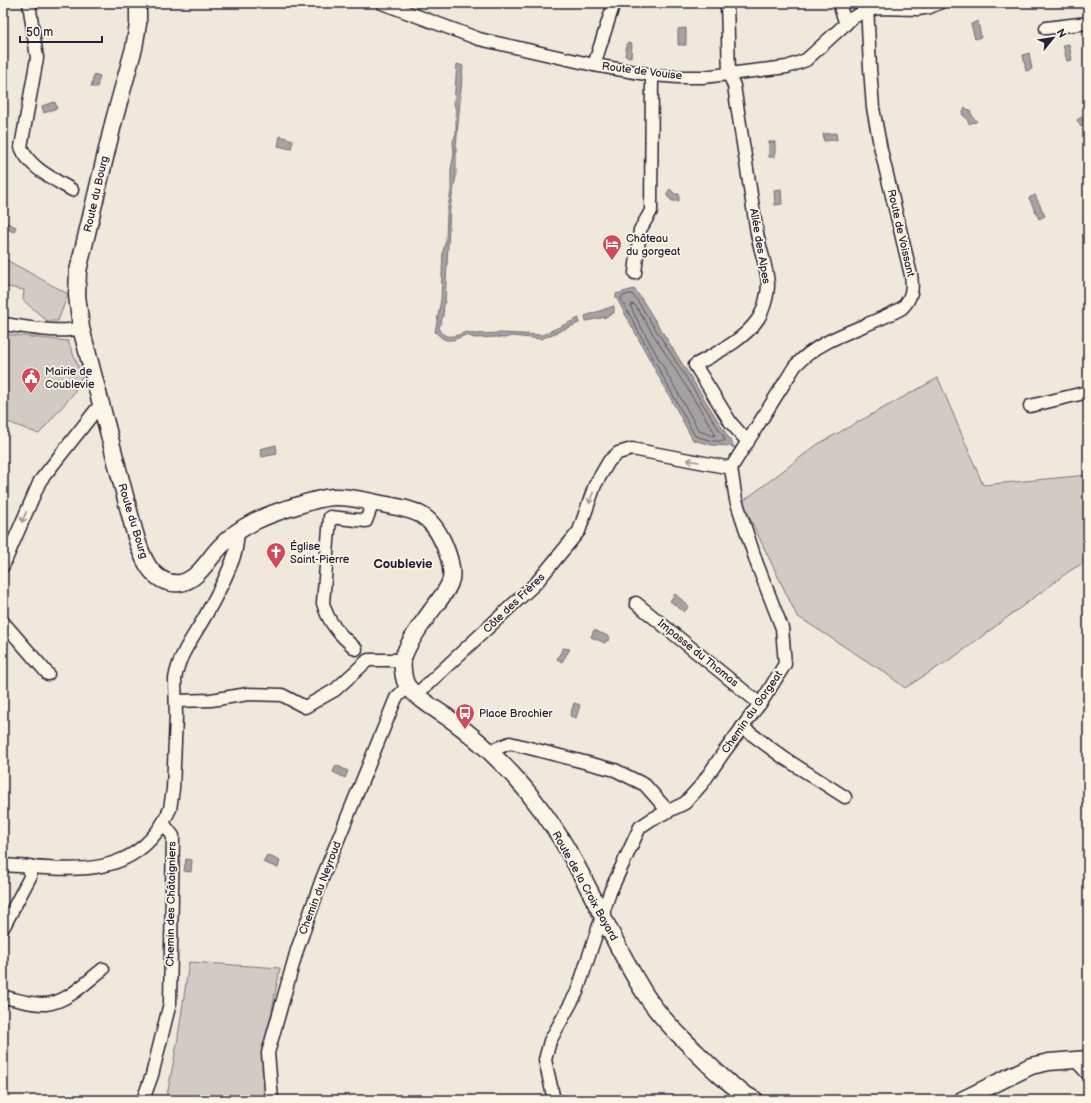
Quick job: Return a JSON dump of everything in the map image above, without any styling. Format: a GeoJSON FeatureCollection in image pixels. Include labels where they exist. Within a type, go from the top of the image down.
{"type":"FeatureCollection","features":[{"type":"Feature","properties":{"kind":"main road","name":"Route du Bourg"},"geometry":{"type":"LineString","coordinates":[[128,3],[131,10],[133,23],[131,47],[78,271],[77,295],[81,328],[139,548],[146,563],[153,572],[162,579],[180,583],[196,575],[229,537],[252,522],[276,512],[317,499],[334,497],[351,498],[418,512],[428,518],[436,528],[444,543],[452,571],[451,580],[446,590],[414,636],[403,660]]}},
{"type":"Feature","properties":{"kind":"main road","name":"Route du Bourg"},"geometry":{"type":"LineString","coordinates":[[118,105],[134,48],[138,24],[138,3]]}},
{"type":"Feature","properties":{"kind":"main road"},"geometry":{"type":"LineString","coordinates":[[403,660],[410,687]]}},
{"type":"Feature","properties":{"kind":"main road","name":"Route de la Croix Bayard"},"geometry":{"type":"LineString","coordinates":[[410,687],[422,700],[465,730],[490,751],[516,778],[544,813],[575,863],[602,916],[646,995],[664,1019],[704,1060],[730,1084],[755,1100]]}},
{"type":"Feature","properties":{"kind":"main road"},"geometry":{"type":"LineString","coordinates":[[962,1100],[1031,1066],[1049,1062],[1082,1060]]}},
{"type":"Feature","properties":{"kind":"street"},"geometry":{"type":"LineString","coordinates":[[29,3],[37,58],[21,148],[24,155],[42,172],[72,190]]}},
{"type":"Feature","properties":{"kind":"street","name":"Route de Vouise"},"geometry":{"type":"LineString","coordinates":[[382,3],[480,39],[594,65],[652,75],[678,77],[703,77],[788,66],[806,60],[852,18],[867,7],[918,9],[930,7],[940,3]]}},
{"type":"Feature","properties":{"kind":"street"},"geometry":{"type":"LineString","coordinates":[[594,65],[614,3]]}},
{"type":"Feature","properties":{"kind":"street"},"geometry":{"type":"LineString","coordinates":[[727,3],[729,74]]}},
{"type":"Feature","properties":{"kind":"street"},"geometry":{"type":"LineString","coordinates":[[842,3],[841,10],[846,24]]}},
{"type":"Feature","properties":{"kind":"street","name":"Route de Voissant"},"geometry":{"type":"LineString","coordinates":[[731,468],[794,366],[802,358],[823,344],[896,312],[907,303],[911,295],[911,274],[881,150],[873,108],[867,7]]}},
{"type":"Feature","properties":{"kind":"street"},"geometry":{"type":"LineString","coordinates":[[1046,28],[1088,22]]}},
{"type":"Feature","properties":{"kind":"street","name":"Allée des Alpes"},"geometry":{"type":"LineString","coordinates":[[729,74],[734,86],[758,242],[767,274],[768,285],[762,311],[747,332],[734,343],[695,365],[731,423],[748,442]]}},
{"type":"Feature","properties":{"kind":"street"},"geometry":{"type":"LineString","coordinates":[[635,273],[640,230],[651,211],[652,75]]}},
{"type":"Feature","properties":{"kind":"street"},"geometry":{"type":"LineString","coordinates":[[3,324],[59,330],[81,328]]}},
{"type":"Feature","properties":{"kind":"street"},"geometry":{"type":"LineString","coordinates":[[1030,406],[1088,392]]}},
{"type":"Feature","properties":{"kind":"street"},"geometry":{"type":"LineString","coordinates":[[3,566],[40,481],[96,410],[102,406]]}},
{"type":"Feature","properties":{"kind":"street","name":"Côte des Frères"},"geometry":{"type":"LineString","coordinates":[[410,687],[537,582],[579,531],[595,485],[609,461],[618,453],[632,448],[731,468]]}},
{"type":"Feature","properties":{"kind":"street","name":"Chemin du Gorgeat"},"geometry":{"type":"LineString","coordinates":[[554,1100],[545,1060],[550,1041],[577,992],[610,892],[640,827],[652,819],[685,803],[702,784],[760,704],[785,664],[782,628],[757,564],[736,500],[731,468]]}},
{"type":"Feature","properties":{"kind":"street"},"geometry":{"type":"LineString","coordinates":[[356,649],[330,622],[323,604],[330,517],[366,521],[373,502]]}},
{"type":"Feature","properties":{"kind":"street"},"geometry":{"type":"LineString","coordinates":[[3,865],[81,869],[108,866],[133,854],[154,835],[170,809],[173,789],[176,750],[176,669],[184,651],[208,611],[229,569],[235,551],[238,532]]}},
{"type":"Feature","properties":{"kind":"street","name":"Impasse du Thomas"},"geometry":{"type":"LineString","coordinates":[[636,603],[760,704]]}},
{"type":"Feature","properties":{"kind":"street"},"geometry":{"type":"LineString","coordinates":[[3,622],[48,674]]}},
{"type":"Feature","properties":{"kind":"street"},"geometry":{"type":"LineString","coordinates":[[176,701],[211,700],[248,694],[282,695],[305,707],[335,690],[368,660],[403,660]]}},
{"type":"Feature","properties":{"kind":"street","name":"Chemin du Neyroud"},"geometry":{"type":"LineString","coordinates":[[272,1100],[268,1053],[297,950],[322,879],[396,698],[410,687]]}},
{"type":"Feature","properties":{"kind":"street"},"geometry":{"type":"LineString","coordinates":[[742,727],[784,758],[845,797]]}},
{"type":"Feature","properties":{"kind":"street"},"geometry":{"type":"LineString","coordinates":[[490,751],[510,743],[615,770],[645,785],[668,811]]}},
{"type":"Feature","properties":{"kind":"street","name":"Chemin des Châtaigniers"},"geometry":{"type":"LineString","coordinates":[[143,1100],[152,1074],[170,1003],[173,836],[163,822]]}},
{"type":"Feature","properties":{"kind":"street"},"geometry":{"type":"LineString","coordinates":[[3,928],[30,877],[30,866]]}},
{"type":"Feature","properties":{"kind":"street"},"geometry":{"type":"LineString","coordinates":[[3,997],[45,1004],[56,1002],[75,992],[102,969]]}},
{"type":"Feature","properties":{"kind":"street"},"geometry":{"type":"LineString","coordinates":[[1082,1060],[1088,1074]]}},
{"type":"Feature","properties":{"kind":"shaded area"},"geometry":{"type":"Polygon","coordinates":[[[3,258],[68,294],[58,321],[47,321],[23,300],[24,290],[3,286],[3,258]]]}},
{"type":"Feature","properties":{"kind":"shaded area"},"geometry":{"type":"Polygon","coordinates":[[[3,334],[68,341],[82,376],[73,394],[39,434],[3,420],[3,334]]]}},
{"type":"Feature","properties":{"kind":"shaded area"},"geometry":{"type":"Polygon","coordinates":[[[938,378],[983,485],[1088,475],[1088,560],[1068,572],[957,655],[905,688],[884,672],[797,616],[742,502],[818,444],[938,378]]]}},
{"type":"Feature","properties":{"kind":"shaded area"},"geometry":{"type":"Polygon","coordinates":[[[189,962],[280,968],[264,1053],[270,1100],[166,1100],[177,1044],[189,962]]]}},
{"type":"Feature","properties":{"kind":"water"},"geometry":{"type":"Polygon","coordinates":[[[978,21],[981,37],[975,39],[971,24],[978,21]]]}},
{"type":"Feature","properties":{"kind":"water"},"geometry":{"type":"Polygon","coordinates":[[[686,28],[686,45],[678,45],[678,29],[686,28]]]}},
{"type":"Feature","properties":{"kind":"water"},"geometry":{"type":"Polygon","coordinates":[[[627,43],[632,44],[631,57],[625,56],[627,43]]]}},
{"type":"Feature","properties":{"kind":"water"},"geometry":{"type":"Polygon","coordinates":[[[1069,44],[1072,60],[1067,61],[1063,45],[1069,44]]]}},
{"type":"Feature","properties":{"kind":"water"},"geometry":{"type":"Polygon","coordinates":[[[1029,53],[1032,69],[1026,71],[1023,55],[1029,53]]]}},
{"type":"Feature","properties":{"kind":"water"},"geometry":{"type":"Polygon","coordinates":[[[457,64],[463,66],[456,148],[456,176],[450,208],[445,302],[439,330],[448,336],[459,335],[466,332],[475,334],[501,333],[542,335],[579,318],[579,323],[541,339],[512,336],[505,338],[475,338],[466,335],[453,340],[446,340],[435,332],[441,300],[443,251],[446,240],[447,212],[451,191],[451,169],[454,154],[453,141],[456,134],[456,112],[454,103],[457,64]]]}},
{"type":"Feature","properties":{"kind":"water"},"geometry":{"type":"Polygon","coordinates":[[[94,74],[100,76],[97,87],[91,87],[94,74]]]}},
{"type":"Feature","properties":{"kind":"water"},"geometry":{"type":"Polygon","coordinates":[[[55,102],[57,108],[44,113],[42,106],[55,102]]]}},
{"type":"Feature","properties":{"kind":"water"},"geometry":{"type":"Polygon","coordinates":[[[965,107],[968,110],[969,109],[977,121],[970,124],[968,122],[962,114],[965,107]]]}},
{"type":"Feature","properties":{"kind":"water"},"geometry":{"type":"Polygon","coordinates":[[[1088,113],[1088,122],[1081,127],[1077,120],[1088,113]]]}},
{"type":"Feature","properties":{"kind":"water"},"geometry":{"type":"Polygon","coordinates":[[[836,133],[837,140],[824,141],[823,134],[836,133]]]}},
{"type":"Feature","properties":{"kind":"water"},"geometry":{"type":"Polygon","coordinates":[[[280,136],[293,140],[291,149],[278,146],[280,136]]]}},
{"type":"Feature","properties":{"kind":"water"},"geometry":{"type":"Polygon","coordinates":[[[769,142],[775,142],[775,157],[769,157],[769,142]]]}},
{"type":"Feature","properties":{"kind":"water"},"geometry":{"type":"Polygon","coordinates":[[[670,189],[675,194],[679,194],[679,201],[672,201],[667,196],[670,189]]]}},
{"type":"Feature","properties":{"kind":"water"},"geometry":{"type":"Polygon","coordinates":[[[781,189],[782,204],[775,205],[774,190],[781,189]]]}},
{"type":"Feature","properties":{"kind":"water"},"geometry":{"type":"Polygon","coordinates":[[[1035,195],[1045,216],[1039,219],[1029,198],[1035,195]]]}},
{"type":"Feature","properties":{"kind":"water"},"geometry":{"type":"Polygon","coordinates":[[[5,222],[16,227],[14,232],[3,228],[5,222]]]}},
{"type":"Feature","properties":{"kind":"water"},"geometry":{"type":"Polygon","coordinates":[[[634,289],[735,448],[730,446],[712,445],[693,440],[616,297],[616,294],[634,289]]]}},
{"type":"Feature","properties":{"kind":"water"},"geometry":{"type":"Polygon","coordinates":[[[614,306],[614,313],[606,317],[586,321],[585,316],[614,306]]]}},
{"type":"Feature","properties":{"kind":"water"},"geometry":{"type":"Polygon","coordinates":[[[276,445],[277,454],[262,457],[260,449],[276,445]]]}},
{"type":"Feature","properties":{"kind":"water"},"geometry":{"type":"Polygon","coordinates":[[[675,594],[689,606],[684,612],[670,601],[675,594]]]}},
{"type":"Feature","properties":{"kind":"water"},"geometry":{"type":"Polygon","coordinates":[[[594,630],[610,637],[609,640],[605,643],[591,637],[594,630]]]}},
{"type":"Feature","properties":{"kind":"water"},"geometry":{"type":"Polygon","coordinates":[[[563,648],[570,649],[562,662],[557,659],[563,648]]]}},
{"type":"Feature","properties":{"kind":"water"},"geometry":{"type":"Polygon","coordinates":[[[574,703],[580,705],[576,718],[570,716],[574,703]]]}},
{"type":"Feature","properties":{"kind":"water"},"geometry":{"type":"Polygon","coordinates":[[[336,765],[348,771],[345,778],[333,772],[336,765]]]}},
{"type":"Feature","properties":{"kind":"water"},"geometry":{"type":"Polygon","coordinates":[[[267,855],[280,861],[278,868],[263,862],[267,855]]]}},
{"type":"Feature","properties":{"kind":"water"},"geometry":{"type":"Polygon","coordinates":[[[186,859],[192,860],[191,872],[184,871],[186,859]]]}},
{"type":"Feature","properties":{"kind":"place","name":"Château du gorgeat"},"geometry":{"type":"Point","coordinates":[612,261]}},
{"type":"Feature","properties":{"kind":"place","name":"Mairie de Coublevie"},"geometry":{"type":"Point","coordinates":[31,394]}},
{"type":"Feature","properties":{"kind":"place","name":"Église Saint-Pierre"},"geometry":{"type":"Point","coordinates":[276,569]}},
{"type":"Feature","properties":{"kind":"place","name":"Place Brochier"},"geometry":{"type":"Point","coordinates":[465,730]}},
{"type":"Feature","properties":{"kind":"district","name":"Coublevie"},"geometry":{"type":"Point","coordinates":[403,564]}}]}
